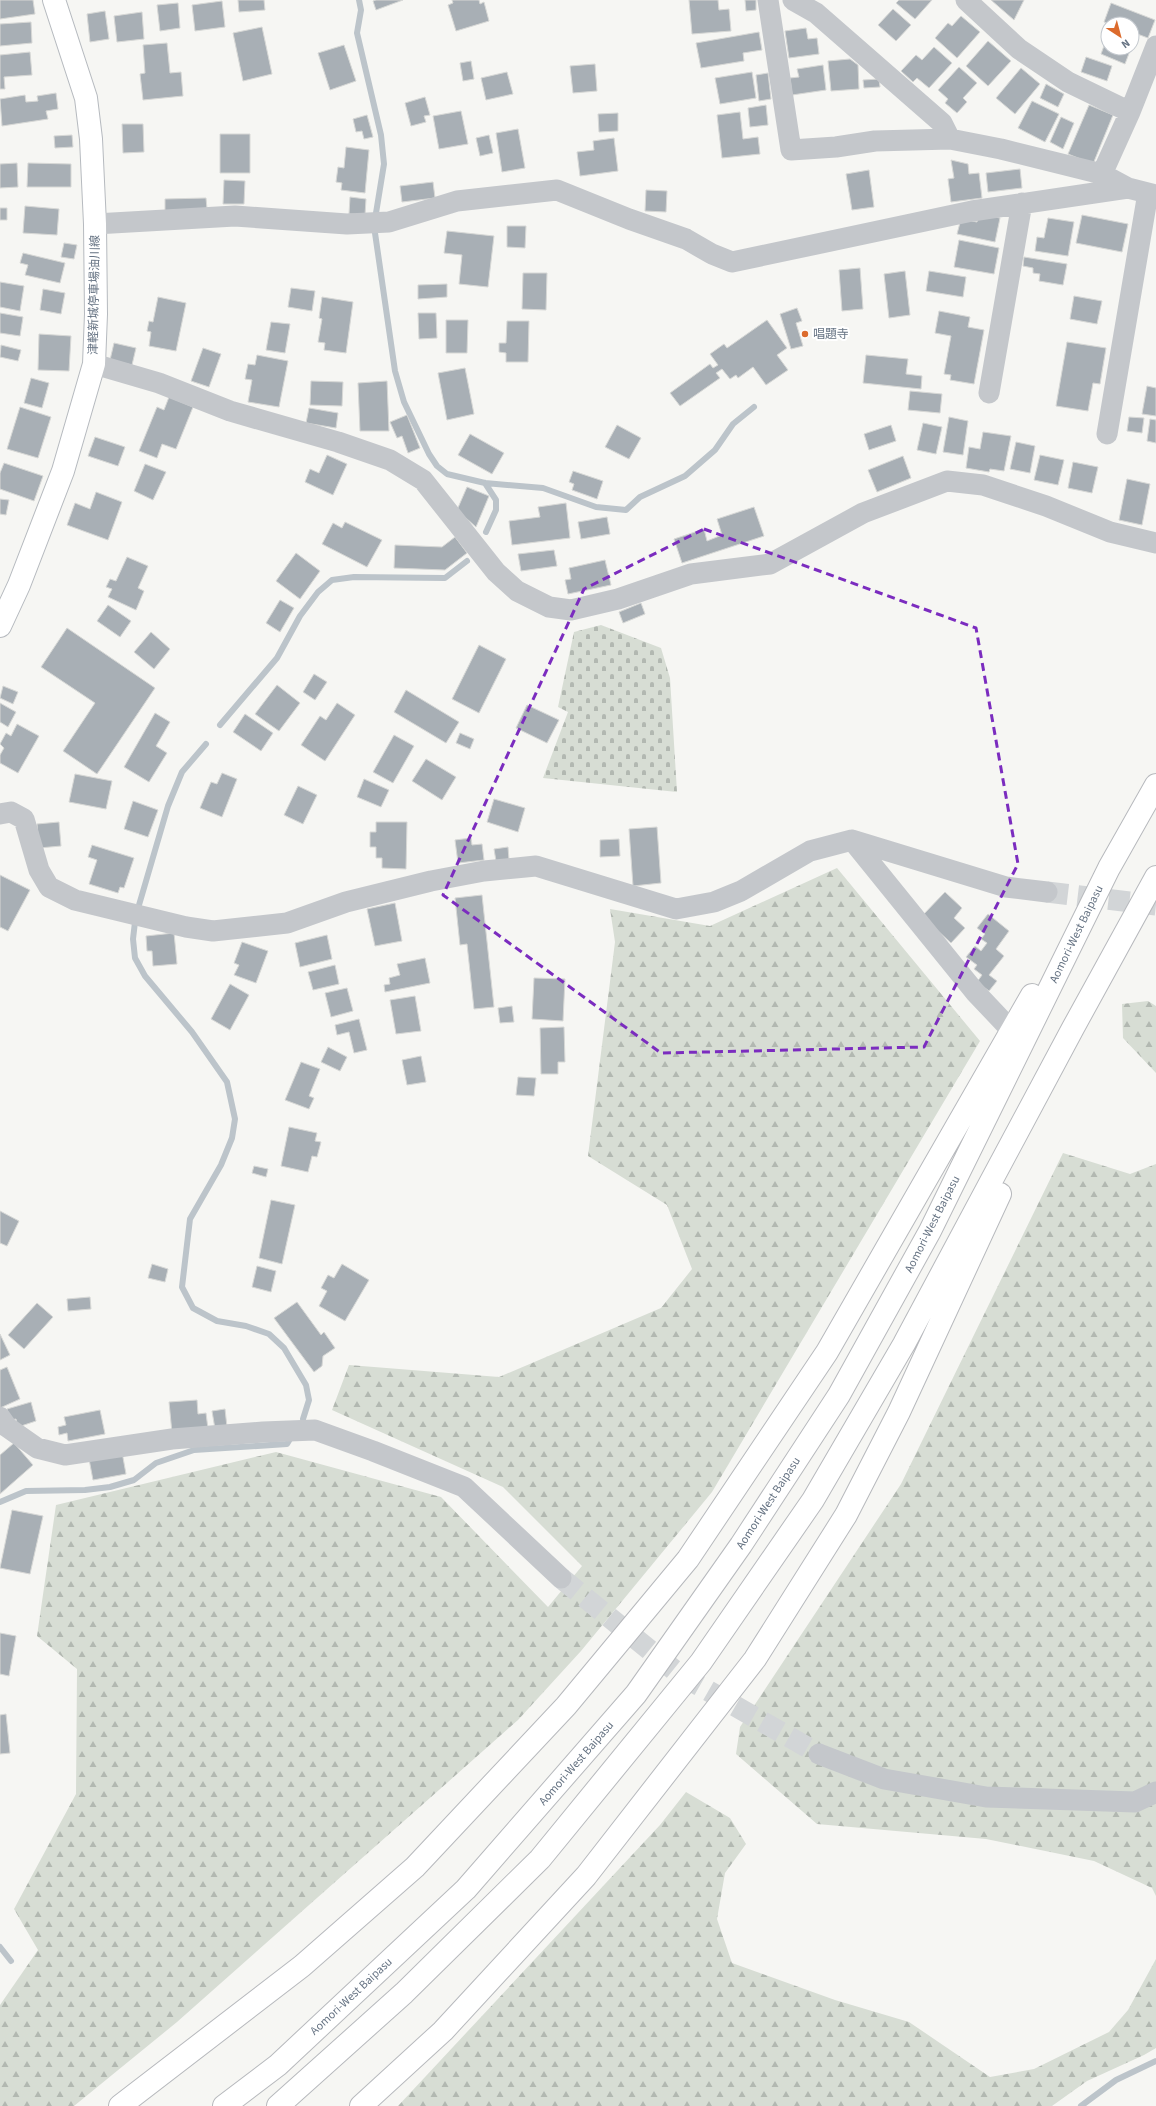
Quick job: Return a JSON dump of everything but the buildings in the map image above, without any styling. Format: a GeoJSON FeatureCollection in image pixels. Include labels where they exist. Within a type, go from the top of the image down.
{"type":"FeatureCollection","features":[{"type":"Feature","properties":{"kind":"main road","name":"津軽新城停車場油川線"},"geometry":{"type":"LineString","coordinates":[[0,626],[19,585],[63,471],[94,364],[96,314],[95,224],[91,139],[86,98],[54,0]]}},
{"type":"Feature","properties":{"kind":"main road","name":"Aomori-West Baipasu"},"geometry":{"type":"LineString","coordinates":[[224,2106],[278,2065],[466,1889],[636,1694],[741,1545],[839,1395],[930,1231],[1109,868],[1156,785]]}},
{"type":"Feature","properties":{"kind":"main road"},"geometry":{"type":"LineString","coordinates":[[120,2106],[302,1966],[415,1867],[566,1706],[688,1559],[827,1352],[1011,1030],[1109,868]]}},
{"type":"Feature","properties":{"kind":"main road"},"geometry":{"type":"LineString","coordinates":[[278,2106],[404,1993],[540,1858],[701,1662],[813,1500],[904,1344],[1073,1028],[1156,878]]}},
{"type":"Feature","properties":{"kind":"main road"},"geometry":{"type":"LineString","coordinates":[[361,2106],[443,2031],[586,1876],[755,1659],[846,1515],[899,1412],[1000,1194],[1073,1028]]}},
{"type":"Feature","properties":{"kind":"street"},"geometry":{"type":"LineString","coordinates":[[768,0],[791,150],[836,147],[875,141],[950,139],[1001,149],[1102,174],[1144,192]]}},
{"type":"Feature","properties":{"kind":"street"},"geometry":{"type":"LineString","coordinates":[[793,0],[816,13],[942,123],[950,139]]}},
{"type":"Feature","properties":{"kind":"street"},"geometry":{"type":"LineString","coordinates":[[966,0],[1019,49],[1068,82],[1130,112]]}},
{"type":"Feature","properties":{"kind":"street"},"geometry":{"type":"LineString","coordinates":[[1102,174],[1130,112],[1156,46]]}},
{"type":"Feature","properties":{"kind":"street"},"geometry":{"type":"LineString","coordinates":[[95,224],[234,216],[347,224],[389,222],[457,201],[557,190],[629,219],[686,238],[712,254],[732,262],[972,211],[1022,203],[1144,192]]}},
{"type":"Feature","properties":{"kind":"street"},"geometry":{"type":"LineString","coordinates":[[1107,434],[1144,192]]}},
{"type":"Feature","properties":{"kind":"street"},"geometry":{"type":"LineString","coordinates":[[989,393],[1022,203]]}},
{"type":"Feature","properties":{"kind":"street"},"geometry":{"type":"LineString","coordinates":[[94,364],[159,383],[230,411],[338,442],[390,460],[423,480],[496,572],[517,591],[549,607],[571,610],[618,599],[691,574],[770,564],[863,513],[947,481],[983,485],[1046,506],[1110,532],[1156,543]]}},
{"type":"Feature","properties":{"kind":"street"},"geometry":{"type":"LineString","coordinates":[[0,814],[11,812],[24,819],[39,870],[49,886],[75,900],[186,927],[213,931],[287,923],[346,902],[432,882],[484,871],[536,866],[676,909],[714,902],[741,891],[810,851],[852,840],[1006,887],[1047,892]]}},
{"type":"Feature","properties":{"kind":"street"},"geometry":{"type":"LineString","coordinates":[[852,840],[975,992],[1011,1030]]}},
{"type":"Feature","properties":{"kind":"street"},"geometry":{"type":"LineString","coordinates":[[0,1417],[7,1427],[37,1448],[65,1455],[172,1439],[263,1432],[315,1430],[373,1450],[464,1487],[561,1578]]}},
{"type":"Feature","properties":{"kind":"street"},"geometry":{"type":"LineString","coordinates":[[819,1754],[884,1779],[986,1797],[1135,1802],[1156,1792]]}},
{"type":"Feature","properties":{"kind":"highlighted area"},"geometry":{"type":"Polygon","coordinates":[[[704,529],[976,628],[1018,864],[924,1047],[661,1053],[443,895],[584,589],[704,529]]]}},
{"type":"Feature","properties":{"kind":"green space"},"geometry":{"type":"Polygon","coordinates":[[[601,625],[661,648],[670,678],[677,792],[543,778],[568,712],[558,707],[574,632],[601,625]]]}},
{"type":"Feature","properties":{"kind":"green space"},"geometry":{"type":"Polygon","coordinates":[[[837,868],[980,1041],[712,1492],[581,1651],[518,1720],[177,2022],[74,2106],[0,2106],[0,2005],[38,1950],[14,1909],[76,1794],[77,1669],[37,1636],[56,1505],[276,1452],[441,1497],[548,1607],[582,1566],[503,1487],[332,1410],[349,1365],[499,1377],[661,1308],[692,1269],[667,1205],[588,1156],[615,942],[610,909],[710,926],[837,868]]]}},
{"type":"Feature","properties":{"kind":"green space"},"geometry":{"type":"Polygon","coordinates":[[[1148,1001],[1156,1006],[1156,1073],[1123,1038],[1122,1004],[1148,1001]]]}},
{"type":"Feature","properties":{"kind":"green space"},"geometry":{"type":"Polygon","coordinates":[[[1063,1153],[1130,1174],[1156,1164],[1156,1896],[1152,1888],[1094,1861],[986,1839],[817,1824],[736,1754],[740,1727],[901,1484],[1063,1153]]]}},
{"type":"Feature","properties":{"kind":"green space"},"geometry":{"type":"Polygon","coordinates":[[[686,1792],[730,1818],[746,1844],[725,1873],[717,1919],[732,1963],[835,2000],[909,2022],[990,2077],[1034,2069],[1109,2032],[1128,2010],[1156,1959],[1156,2048],[1087,2081],[1052,2106],[398,2106],[660,1825],[686,1792]]]}},
{"type":"Feature","properties":{"kind":"waterway"},"geometry":{"type":"LineString","coordinates":[[359,0],[361,10],[357,33],[381,135],[384,164],[376,213]]}},
{"type":"Feature","properties":{"kind":"waterway"},"geometry":{"type":"LineString","coordinates":[[375,233],[395,371],[404,402],[429,454],[437,466],[447,474],[485,483],[543,488],[596,507],[626,510],[640,497],[685,476],[715,450],[733,424],[754,407]]}},
{"type":"Feature","properties":{"kind":"waterway"},"geometry":{"type":"LineString","coordinates":[[485,483],[496,500],[496,510],[486,532]]}},
{"type":"Feature","properties":{"kind":"waterway"},"geometry":{"type":"LineString","coordinates":[[220,725],[277,658],[300,616],[318,592],[332,580],[354,577],[445,578],[467,561]]}},
{"type":"Feature","properties":{"kind":"waterway"},"geometry":{"type":"LineString","coordinates":[[139,905],[168,806],[182,772],[206,744]]}},
{"type":"Feature","properties":{"kind":"waterway"},"geometry":{"type":"LineString","coordinates":[[135,922],[133,939],[135,958],[145,976],[192,1032],[227,1082],[235,1119],[232,1138],[221,1165],[190,1219],[182,1287],[193,1308],[217,1321],[246,1326],[269,1334],[284,1348],[306,1385],[309,1400],[303,1419]]}},
{"type":"Feature","properties":{"kind":"waterway"},"geometry":{"type":"LineString","coordinates":[[0,1502],[26,1491],[85,1490],[110,1487],[134,1480],[156,1463],[194,1450],[287,1444],[290,1439]]}},
{"type":"Feature","properties":{"kind":"waterway"},"geometry":{"type":"LineString","coordinates":[[0,1947],[11,1961]]}},
{"type":"Feature","properties":{"kind":"waterway"},"geometry":{"type":"LineString","coordinates":[[1081,2106],[1116,2080],[1156,2061]]}},
{"type":"Feature","properties":{"kind":"tunnel"},"geometry":{"type":"LineString","coordinates":[[1047,892],[1156,905]]}},
{"type":"Feature","properties":{"kind":"tunnel"},"geometry":{"type":"LineString","coordinates":[[561,1578],[679,1674],[819,1754]]}},
{"type":"Feature","properties":{"kind":"place","name":"唱題寺"},"geometry":{"type":"Point","coordinates":[805,334]}}]}
